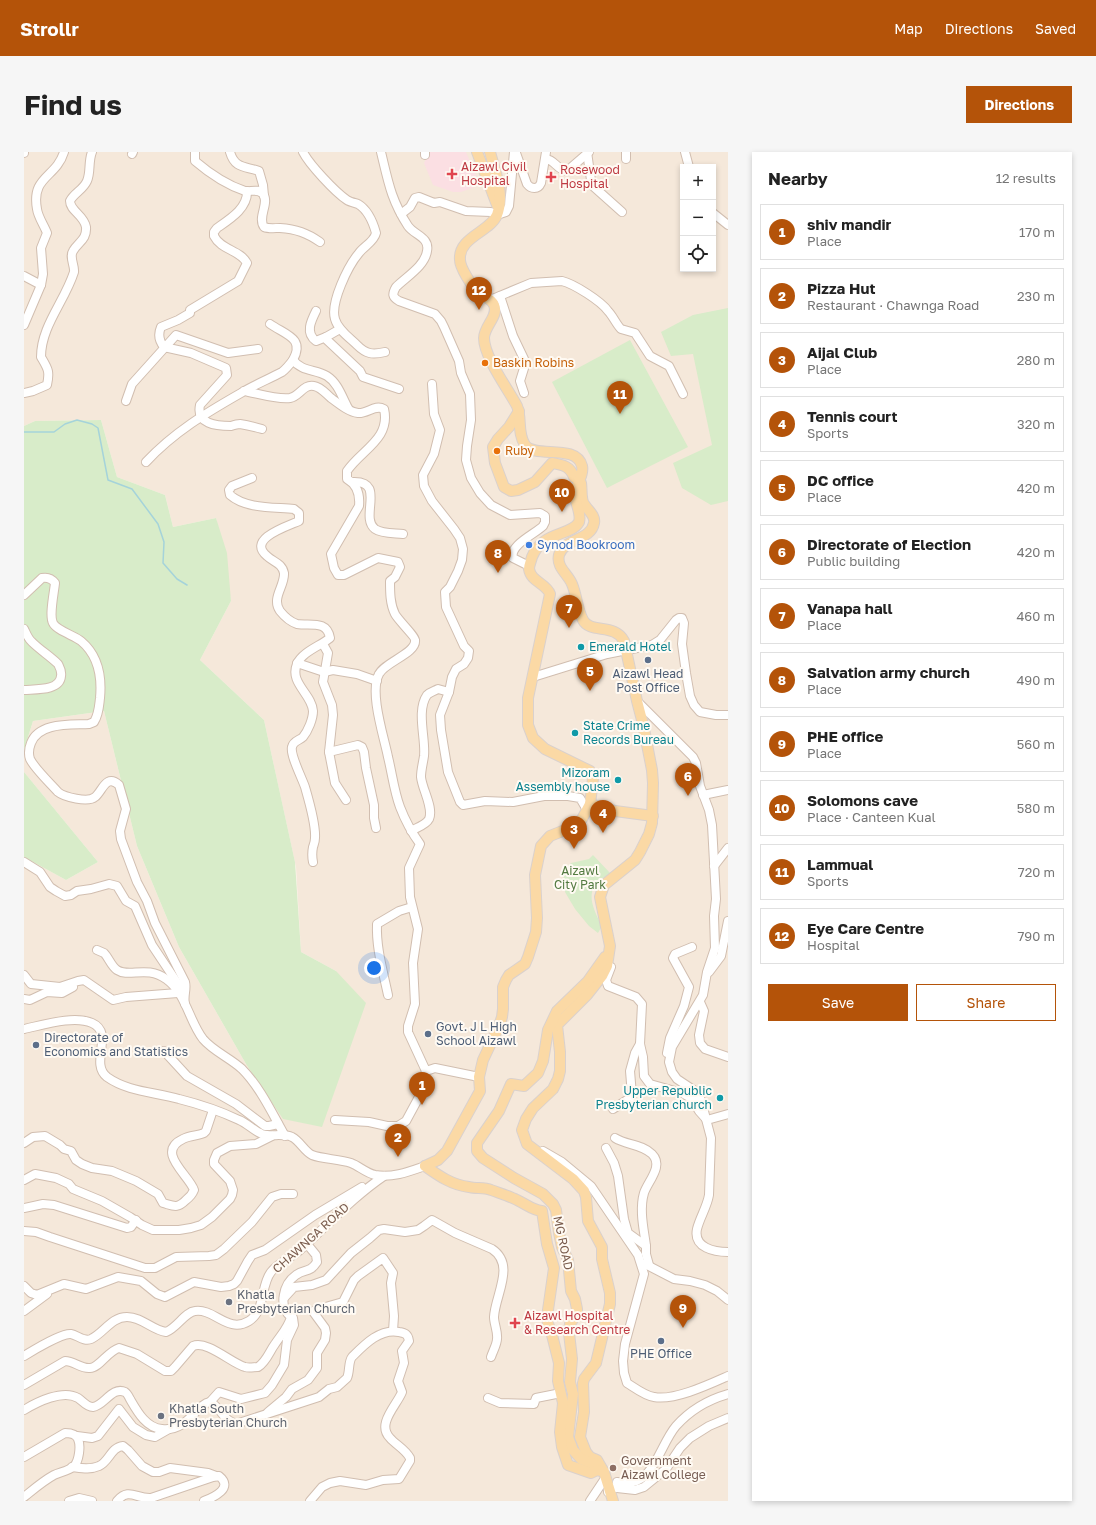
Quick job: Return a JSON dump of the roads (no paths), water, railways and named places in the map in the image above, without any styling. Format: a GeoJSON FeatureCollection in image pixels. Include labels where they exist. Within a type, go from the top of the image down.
{"type":"FeatureCollection","features":[{"type":"Feature","properties":{"kind":"main road"},"geometry":{"type":"LineString","coordinates":[[477,152],[498,212]]}},
{"type":"Feature","properties":{"kind":"main road"},"geometry":{"type":"LineString","coordinates":[[490,152],[500,198],[498,212],[492,222],[469,240],[461,253],[460,260],[464,272],[477,291],[495,298],[493,303],[495,309],[486,328],[484,338],[485,344],[496,370],[519,411],[521,435],[526,446],[533,450],[564,453],[572,456],[580,462],[582,468],[582,500],[586,508],[593,516],[594,523],[593,527],[586,534],[568,544],[562,550],[559,558],[560,566],[572,585],[584,622],[590,626],[608,629],[622,637],[643,724],[652,770],[653,816],[650,834],[635,860],[604,885],[600,897],[610,946],[607,966],[602,976],[587,995],[557,1026],[560,1052],[560,1071],[558,1079],[553,1088],[533,1108],[526,1119],[522,1130],[524,1139],[531,1148],[573,1179],[584,1191],[590,1228],[602,1247],[602,1258],[610,1293],[610,1304],[596,1363],[584,1379],[583,1383],[584,1412],[580,1437],[586,1452],[590,1457],[597,1460],[607,1479],[613,1501]]}},
{"type":"Feature","properties":{"kind":"main road"},"geometry":{"type":"LineString","coordinates":[[519,411],[509,427],[493,447],[495,463],[504,487],[511,491],[518,490],[535,482],[552,463],[564,465],[572,471],[574,477],[581,475]]}},
{"type":"Feature","properties":{"kind":"main road"},"geometry":{"type":"LineString","coordinates":[[425,1166],[438,1160],[447,1151],[480,1091],[479,1077],[483,1060],[502,1017],[503,987],[509,975],[525,964],[536,932],[537,918],[535,875],[541,846],[550,836],[575,826],[582,819],[589,807],[593,779],[590,770],[545,749],[537,743],[530,732],[527,717],[527,705],[550,594],[547,589],[531,575],[529,566],[534,552],[539,545],[556,534],[571,529],[578,523],[579,516],[575,492],[581,475]]}},
{"type":"Feature","properties":{"kind":"main road"},"geometry":{"type":"LineString","coordinates":[[589,807],[653,816]]}},
{"type":"Feature","properties":{"kind":"main road","name":"MG ROAD"},"geometry":{"type":"LineString","coordinates":[[607,1479],[599,1466],[581,1459],[573,1450],[568,1437],[573,1394],[570,1382],[572,1359],[569,1330],[577,1309],[575,1299],[571,1291],[568,1260],[562,1247],[556,1210],[553,1204],[543,1194],[514,1178],[483,1158],[477,1151],[478,1143],[499,1111],[511,1084],[524,1086],[538,1073],[543,1061],[548,1030],[557,1011],[588,981],[604,961],[610,946]]}},
{"type":"Feature","properties":{"kind":"main road"},"geometry":{"type":"LineString","coordinates":[[425,1166],[448,1181],[469,1188],[489,1189],[515,1199],[534,1210],[542,1211],[547,1244],[554,1268],[548,1306],[548,1324],[558,1358],[558,1381],[563,1409],[560,1432],[562,1447],[568,1465],[591,1473],[597,1470],[607,1479]]}},
{"type":"Feature","properties":{"kind":"street"},"geometry":{"type":"LineString","coordinates":[[24,325],[41,285],[43,274],[41,248],[47,232],[37,208],[38,187],[40,182],[59,164],[64,152]]}},
{"type":"Feature","properties":{"kind":"street"},"geometry":{"type":"LineString","coordinates":[[24,393],[33,392],[47,385],[49,373],[41,357],[42,346],[52,317],[74,272],[75,268],[71,254],[83,240],[86,231],[84,222],[72,208],[70,201],[81,190],[87,181],[89,175],[89,160],[92,152]]}},
{"type":"Feature","properties":{"kind":"street"},"geometry":{"type":"LineString","coordinates":[[195,152],[195,160],[205,170],[232,185],[247,191],[255,190],[262,192],[264,196]]}},
{"type":"Feature","properties":{"kind":"street"},"geometry":{"type":"LineString","coordinates":[[230,152],[232,158],[237,164],[244,168],[259,170],[264,196],[261,218],[264,227],[292,229],[304,232],[320,242]]}},
{"type":"Feature","properties":{"kind":"street"},"geometry":{"type":"LineString","coordinates":[[302,152],[346,200],[357,204],[367,212],[376,233],[374,239],[357,255],[338,291],[335,307],[335,319],[340,329],[364,352],[376,354],[385,352]]}},
{"type":"Feature","properties":{"kind":"street"},"geometry":{"type":"LineString","coordinates":[[381,152],[390,190],[401,214],[412,230],[425,240],[428,250],[422,262],[396,287],[393,292],[394,298],[435,314],[441,321],[459,361],[461,373],[470,394],[471,420],[466,460],[471,478],[480,493],[491,505],[510,515],[540,513],[545,516],[543,526],[515,547],[512,553],[514,558],[529,566]]}},
{"type":"Feature","properties":{"kind":"street"},"geometry":{"type":"LineString","coordinates":[[401,214],[410,207],[415,198],[419,197],[434,203],[440,202],[466,212],[506,212],[510,206],[515,152]]}},
{"type":"Feature","properties":{"kind":"street"},"geometry":{"type":"LineString","coordinates":[[515,152],[525,181],[532,188],[540,186],[546,155]]}},
{"type":"Feature","properties":{"kind":"street"},"geometry":{"type":"LineString","coordinates":[[546,155],[558,168],[567,171],[588,152]]}},
{"type":"Feature","properties":{"kind":"street"},"geometry":{"type":"LineString","coordinates":[[588,152],[591,180],[594,187],[622,212]]}},
{"type":"Feature","properties":{"kind":"street"},"geometry":{"type":"LineString","coordinates":[[685,152],[688,164]]}},
{"type":"Feature","properties":{"kind":"street"},"geometry":{"type":"LineString","coordinates":[[247,191],[247,200],[242,208],[214,232],[214,236],[221,245],[244,258],[247,263],[243,273],[238,281],[190,310],[190,313],[161,327],[159,336],[164,347],[191,353],[226,368],[226,375],[200,406],[200,417],[206,422],[220,425],[232,426],[240,424],[262,429]]}},
{"type":"Feature","properties":{"kind":"street"},"geometry":{"type":"LineString","coordinates":[[716,215],[728,225]]}},
{"type":"Feature","properties":{"kind":"street"},"geometry":{"type":"LineString","coordinates":[[24,276],[41,285]]}},
{"type":"Feature","properties":{"kind":"street"},"geometry":{"type":"LineString","coordinates":[[524,393],[520,381],[525,365],[524,359],[495,298],[525,285],[542,282],[565,282],[583,291],[607,309],[621,329],[635,333],[651,358],[668,365],[683,394]]}},
{"type":"Feature","properties":{"kind":"street"},"geometry":{"type":"LineString","coordinates":[[316,311],[310,323],[310,332],[314,340],[316,341],[340,329]]}},
{"type":"Feature","properties":{"kind":"street"},"geometry":{"type":"LineString","coordinates":[[146,462],[162,444],[175,434],[200,417],[244,391],[282,372],[293,360],[297,353],[297,344],[293,339],[270,324]]}},
{"type":"Feature","properties":{"kind":"street"},"geometry":{"type":"LineString","coordinates":[[126,401],[132,384],[176,335],[228,353],[258,349]]}},
{"type":"Feature","properties":{"kind":"street"},"geometry":{"type":"LineString","coordinates":[[326,336],[327,340],[360,371],[364,377],[399,389]]}},
{"type":"Feature","properties":{"kind":"street"},"geometry":{"type":"LineString","coordinates":[[293,360],[298,366],[312,372],[321,373],[333,381],[349,410]]}},
{"type":"Feature","properties":{"kind":"street"},"geometry":{"type":"LineString","coordinates":[[432,384],[434,414],[440,430],[434,454],[423,475],[424,486],[432,501],[454,529],[462,544],[462,560],[450,587],[445,592],[446,607],[464,646],[468,651],[468,658],[464,664],[456,669],[452,676],[449,692],[440,714],[441,730],[449,776],[461,804],[466,805],[485,800],[513,802],[537,796],[568,796],[580,798],[589,807]]}},
{"type":"Feature","properties":{"kind":"street"},"geometry":{"type":"LineString","coordinates":[[244,391],[282,398],[290,398],[309,386],[316,386],[349,410],[359,413],[381,408],[384,409],[385,413],[382,434],[347,471],[347,479],[357,488],[360,497],[359,506],[331,554],[334,568],[338,575],[344,575],[378,558],[398,562],[400,567],[395,577],[390,581],[391,604],[399,621],[416,640],[413,648],[384,668],[379,674],[376,688],[377,705],[400,808],[411,831],[420,844],[409,868],[410,897],[418,929],[413,963],[415,1004],[408,1026],[408,1032],[426,1071],[419,1097],[414,1108],[406,1121],[398,1126],[387,1126],[369,1122],[335,1120]]}},
{"type":"Feature","properties":{"kind":"street"},"geometry":{"type":"LineString","coordinates":[[252,478],[232,486],[229,490],[230,495],[240,502],[252,506],[294,509],[299,513],[299,521],[271,533],[264,539],[261,545],[267,556],[280,565],[284,572],[277,595],[277,602],[280,610],[287,618],[296,623],[324,627],[329,631],[330,638],[304,655],[297,663],[295,672],[297,683],[311,701],[313,712],[310,724],[303,737],[294,743],[292,747],[293,756],[306,790],[315,832],[312,854],[313,862]]}},
{"type":"Feature","properties":{"kind":"street"},"geometry":{"type":"LineString","coordinates":[[352,482],[364,483],[368,486],[371,500],[370,514],[372,526],[376,530],[403,534]]}},
{"type":"Feature","properties":{"kind":"street"},"geometry":{"type":"LineString","coordinates":[[24,595],[42,578],[47,578],[55,583],[51,618],[53,624],[56,628],[78,639],[88,647],[98,664],[101,678],[98,710],[94,722],[89,724],[52,727],[38,733],[34,737],[30,748],[31,759],[63,796],[90,800],[95,797],[107,782],[119,784],[126,809],[120,831],[120,839],[155,923],[185,982],[186,987],[182,992],[126,997],[113,1000],[84,980],[57,987],[31,984],[24,975]]}},
{"type":"Feature","properties":{"kind":"street"},"geometry":{"type":"LineString","coordinates":[[533,677],[607,654],[656,642],[676,620],[682,618],[684,623],[682,644],[690,696],[694,706],[700,712],[716,716],[728,715]]}},
{"type":"Feature","properties":{"kind":"street"},"geometry":{"type":"LineString","coordinates":[[24,629],[33,643],[58,664],[62,675],[56,685],[24,690]]}},
{"type":"Feature","properties":{"kind":"street"},"geometry":{"type":"LineString","coordinates":[[322,644],[328,653],[323,682],[332,705],[333,715],[329,752],[335,783],[346,800]]}},
{"type":"Feature","properties":{"kind":"street"},"geometry":{"type":"LineString","coordinates":[[297,663],[324,672],[333,670],[357,674],[377,681]]}},
{"type":"Feature","properties":{"kind":"street"},"geometry":{"type":"LineString","coordinates":[[411,831],[427,822],[430,814],[428,801],[421,778],[424,755],[422,725],[423,710],[426,699],[428,694],[438,689],[449,692]]}},
{"type":"Feature","properties":{"kind":"street"},"geometry":{"type":"LineString","coordinates":[[637,701],[694,757],[703,795],[711,817],[716,899],[714,916],[716,942],[714,954],[706,975],[704,991],[700,1002],[672,1047],[669,1062]]}},
{"type":"Feature","properties":{"kind":"street"},"geometry":{"type":"LineString","coordinates":[[329,752],[358,745],[362,747],[374,806],[376,828]]}},
{"type":"Feature","properties":{"kind":"street"},"geometry":{"type":"LineString","coordinates":[[703,795],[728,790]]}},
{"type":"Feature","properties":{"kind":"street"},"geometry":{"type":"LineString","coordinates":[[714,866],[728,848]]}},
{"type":"Feature","properties":{"kind":"street"},"geometry":{"type":"LineString","coordinates":[[24,862],[40,872],[53,889],[65,896],[71,895],[76,890],[91,889],[109,884],[115,884],[126,900],[135,906],[152,944],[171,970],[182,992],[185,1004],[203,1039],[246,1074],[264,1100],[284,1136]]}},
{"type":"Feature","properties":{"kind":"street"},"geometry":{"type":"LineString","coordinates":[[388,994],[378,949],[377,924],[399,911],[412,907]]}},
{"type":"Feature","properties":{"kind":"street"},"geometry":{"type":"LineString","coordinates":[[706,975],[721,956],[728,921]]}},
{"type":"Feature","properties":{"kind":"street"},"geometry":{"type":"LineString","coordinates":[[610,946],[612,961],[606,980],[607,983],[611,988],[636,997],[640,1001],[642,1011],[640,1044],[643,1057],[644,1076],[650,1084],[682,1093],[691,1098],[706,1120]]}},
{"type":"Feature","properties":{"kind":"street"},"geometry":{"type":"LineString","coordinates":[[692,947],[675,954],[673,958],[689,987],[684,1006],[667,1045],[667,1052],[672,1072],[677,1078],[698,1093],[711,1138],[709,1196],[698,1229],[698,1236],[705,1248],[717,1252],[728,1252]]}},
{"type":"Feature","properties":{"kind":"street"},"geometry":{"type":"LineString","coordinates":[[97,950],[104,953],[110,963],[118,971],[124,973],[141,971],[154,973],[170,982],[182,992]]}},
{"type":"Feature","properties":{"kind":"street"},"geometry":{"type":"LineString","coordinates":[[24,999],[30,1000],[47,992],[62,993],[84,980]]}},
{"type":"Feature","properties":{"kind":"street"},"geometry":{"type":"LineString","coordinates":[[700,1002],[704,1011],[700,1044],[705,1049],[728,1057]]}},
{"type":"Feature","properties":{"kind":"street"},"geometry":{"type":"LineString","coordinates":[[24,1029],[80,1020],[94,1024],[102,1033],[100,1068],[107,1077],[130,1088],[146,1093],[180,1099],[213,1110],[237,1119],[262,1134],[293,1137],[312,1154],[350,1163],[362,1168],[370,1174],[384,1176],[404,1173],[425,1166]]}},
{"type":"Feature","properties":{"kind":"street"},"geometry":{"type":"LineString","coordinates":[[613,1109],[632,1096],[630,1071],[635,1053],[640,1044]]}},
{"type":"Feature","properties":{"kind":"street"},"geometry":{"type":"LineString","coordinates":[[164,1051],[187,1076],[236,1104],[265,1126],[278,1124]]}},
{"type":"Feature","properties":{"kind":"street"},"geometry":{"type":"LineString","coordinates":[[426,1071],[435,1068],[479,1077]]}},
{"type":"Feature","properties":{"kind":"street"},"geometry":{"type":"LineString","coordinates":[[24,1143],[33,1137],[44,1136],[64,1149],[71,1151],[76,1160],[82,1164],[92,1168],[112,1171],[136,1181],[158,1194],[163,1203],[172,1206],[182,1205],[191,1197],[194,1190],[174,1161],[172,1152],[173,1148],[184,1138],[204,1133],[213,1110]]}},
{"type":"Feature","properties":{"kind":"street"},"geometry":{"type":"LineString","coordinates":[[706,1120],[728,1114]]}},
{"type":"Feature","properties":{"kind":"street"},"geometry":{"type":"LineString","coordinates":[[24,1180],[35,1174],[56,1178],[69,1184],[73,1190],[102,1201],[136,1220],[142,1225],[154,1230],[179,1230],[201,1226],[217,1213],[232,1195],[233,1190],[230,1181],[214,1164],[217,1153],[230,1146],[256,1144],[272,1136]]}},
{"type":"Feature","properties":{"kind":"street"},"geometry":{"type":"LineString","coordinates":[[615,1138],[620,1141],[646,1148],[653,1155],[656,1163],[656,1170],[644,1194],[642,1207],[646,1254],[649,1265]]}},
{"type":"Feature","properties":{"kind":"street"},"geometry":{"type":"LineString","coordinates":[[524,1139],[562,1162],[591,1186],[638,1255],[644,1274],[625,1344],[624,1367],[627,1383],[654,1398],[674,1396],[692,1391],[728,1376]]}},
{"type":"Feature","properties":{"kind":"street"},"geometry":{"type":"LineString","coordinates":[[606,1148],[614,1163],[618,1176],[624,1219],[628,1233],[646,1246]]}},
{"type":"Feature","properties":{"kind":"street"},"geometry":{"type":"LineString","coordinates":[[24,1286],[31,1293],[36,1294],[67,1284],[86,1288],[115,1277],[122,1277],[141,1281],[157,1294],[165,1297],[194,1282],[221,1287],[229,1286],[237,1281],[252,1255],[265,1250],[315,1215],[364,1186],[375,1175]]}},
{"type":"Feature","properties":{"kind":"street","name":"CHAWNGA ROAD"},"geometry":{"type":"LineString","coordinates":[[24,1356],[43,1344],[67,1334],[72,1334],[85,1340],[92,1339],[114,1321],[123,1317],[131,1317],[140,1320],[166,1332],[172,1330],[194,1311],[204,1312],[228,1323],[235,1324],[248,1321],[254,1316],[259,1308],[264,1284],[272,1271],[298,1252],[358,1196],[384,1176]]}},
{"type":"Feature","properties":{"kind":"street"},"geometry":{"type":"LineString","coordinates":[[24,1231],[36,1232],[145,1268],[152,1268],[176,1257],[216,1255],[252,1222],[272,1197],[281,1194],[293,1194]]}},
{"type":"Feature","properties":{"kind":"street"},"geometry":{"type":"LineString","coordinates":[[24,1208],[43,1204],[54,1206],[127,1228],[131,1227],[136,1220]]}},
{"type":"Feature","properties":{"kind":"street"},"geometry":{"type":"LineString","coordinates":[[283,1299],[294,1287],[312,1285],[326,1280],[351,1253],[379,1230],[384,1229],[404,1232],[418,1230],[432,1220],[455,1233],[492,1249],[497,1253],[502,1261],[503,1278],[494,1317],[497,1338],[491,1357]]}},
{"type":"Feature","properties":{"kind":"street"},"geometry":{"type":"LineString","coordinates":[[24,1457],[62,1434],[72,1433],[77,1436],[92,1438],[98,1436],[119,1409],[133,1427],[151,1437],[157,1437],[189,1420],[204,1404],[210,1402],[219,1392],[241,1399],[246,1399],[265,1393],[272,1385],[284,1365],[285,1347],[294,1325],[294,1318],[288,1314],[285,1309],[283,1299],[287,1284],[292,1278],[299,1273],[309,1270],[317,1262],[316,1255],[307,1244]]}},
{"type":"Feature","properties":{"kind":"street"},"geometry":{"type":"LineString","coordinates":[[266,1413],[286,1397],[292,1389],[308,1380],[317,1368],[316,1353],[325,1340],[326,1333],[325,1328],[314,1313],[315,1310],[343,1302],[354,1280],[383,1258],[393,1273],[391,1283],[394,1316],[393,1331]]}},
{"type":"Feature","properties":{"kind":"street"},"geometry":{"type":"LineString","coordinates":[[640,1263],[649,1265],[674,1279],[705,1285],[720,1293],[728,1300]]}},
{"type":"Feature","properties":{"kind":"street"},"geometry":{"type":"LineString","coordinates":[[24,1311],[57,1286]]}},
{"type":"Feature","properties":{"kind":"street"},"geometry":{"type":"LineString","coordinates":[[24,1385],[65,1361],[69,1361],[87,1368],[92,1368],[114,1350],[119,1348],[137,1354],[165,1371],[173,1369],[191,1347],[196,1344],[217,1352],[245,1367],[258,1367],[268,1357],[274,1345],[289,1324],[291,1317]]}},
{"type":"Feature","properties":{"kind":"street"},"geometry":{"type":"LineString","coordinates":[[210,1402],[215,1405],[228,1420],[236,1424],[266,1413],[311,1400],[319,1397],[329,1389],[337,1387],[347,1378],[350,1359],[364,1344],[387,1331],[404,1333],[408,1336],[409,1341],[402,1351],[404,1364],[398,1378],[402,1392],[385,1425],[387,1435],[408,1454],[410,1461],[399,1479],[383,1480],[366,1485],[340,1481],[330,1483],[322,1487],[310,1501]]}},
{"type":"Feature","properties":{"kind":"street"},"geometry":{"type":"LineString","coordinates":[[24,1410],[34,1404],[65,1394],[76,1397],[88,1406],[96,1406],[114,1393],[123,1391],[127,1393],[139,1414],[148,1424],[160,1429],[170,1429]]}},
{"type":"Feature","properties":{"kind":"street"},"geometry":{"type":"LineString","coordinates":[[488,1398],[500,1404],[534,1404],[536,1398],[561,1393]]}},
{"type":"Feature","properties":{"kind":"street"},"geometry":{"type":"LineString","coordinates":[[607,1479],[631,1483],[642,1478],[653,1465],[673,1430],[680,1422],[704,1402],[728,1394]]}},
{"type":"Feature","properties":{"kind":"street"},"geometry":{"type":"LineString","coordinates":[[607,1479],[635,1490],[644,1487],[666,1470],[680,1448],[690,1438],[709,1426],[728,1418]]}},
{"type":"Feature","properties":{"kind":"street"},"geometry":{"type":"LineString","coordinates":[[24,1497],[39,1484],[72,1467],[77,1461],[80,1445],[77,1436]]}},
{"type":"Feature","properties":{"kind":"street"},"geometry":{"type":"LineString","coordinates":[[72,1467],[86,1468],[100,1465],[116,1448],[123,1446],[142,1466],[153,1472],[159,1472],[170,1468],[219,1476],[223,1481],[221,1492],[218,1495],[204,1501]]}},
{"type":"Feature","properties":{"kind":"street"},"geometry":{"type":"LineString","coordinates":[[117,1501],[122,1496],[129,1493],[144,1498],[151,1498],[216,1476]]}},
{"type":"Feature","properties":{"kind":"street"},"geometry":{"type":"LineString","coordinates":[[590,1501],[607,1479]]}},
{"type":"Feature","properties":{"kind":"street"},"geometry":{"type":"LineString","coordinates":[[607,1479],[608,1501]]}},
{"type":"Feature","properties":{"kind":"street"},"geometry":{"type":"LineString","coordinates":[[69,1501],[79,1498],[92,1501]]}},
{"type":"Feature","properties":{"kind":"waterway"},"geometry":{"type":"LineString","coordinates":[[24,432],[54,432],[65,424],[77,420],[92,424],[98,428],[108,480],[132,489],[158,524],[164,542],[163,563],[177,579],[187,585]]}},
{"type":"Feature","properties":{"kind":"place","name":"Aizawl Civil Hospital"},"geometry":{"type":"Point","coordinates":[452,174]}},
{"type":"Feature","properties":{"kind":"place","name":"Rosewood Hospital"},"geometry":{"type":"Point","coordinates":[551,177]}},
{"type":"Feature","properties":{"kind":"place","name":"Eye Care Centre"},"geometry":{"type":"Point","coordinates":[479,310]}},
{"type":"Feature","properties":{"kind":"place","name":"Baskin Robins"},"geometry":{"type":"Point","coordinates":[485,363]}},
{"type":"Feature","properties":{"kind":"place","name":"Lammual"},"geometry":{"type":"Point","coordinates":[620,414]}},
{"type":"Feature","properties":{"kind":"place","name":"Ruby"},"geometry":{"type":"Point","coordinates":[497,451]}},
{"type":"Feature","properties":{"kind":"place","name":"Solomons cave"},"geometry":{"type":"Point","coordinates":[562,512]}},
{"type":"Feature","properties":{"kind":"place","name":"Synod Bookroom"},"geometry":{"type":"Point","coordinates":[529,545]}},
{"type":"Feature","properties":{"kind":"place","name":"Salvation army church"},"geometry":{"type":"Point","coordinates":[498,573]}},
{"type":"Feature","properties":{"kind":"place","name":"Vanapa hall"},"geometry":{"type":"Point","coordinates":[569,628]}},
{"type":"Feature","properties":{"kind":"place","name":"Emerald Hotel"},"geometry":{"type":"Point","coordinates":[581,647]}},
{"type":"Feature","properties":{"kind":"place","name":"Aizawl Head Post Office"},"geometry":{"type":"Point","coordinates":[648,660]}},
{"type":"Feature","properties":{"kind":"place","name":"DC office"},"geometry":{"type":"Point","coordinates":[590,691]}},
{"type":"Feature","properties":{"kind":"place","name":"State Crime Records Bureau"},"geometry":{"type":"Point","coordinates":[575,733]}},
{"type":"Feature","properties":{"kind":"place","name":"Mizoram Assembly house"},"geometry":{"type":"Point","coordinates":[618,780]}},
{"type":"Feature","properties":{"kind":"place","name":"Directorate of Election"},"geometry":{"type":"Point","coordinates":[688,796]}},
{"type":"Feature","properties":{"kind":"place","name":"Tennis court"},"geometry":{"type":"Point","coordinates":[603,833]}},
{"type":"Feature","properties":{"kind":"place","name":"Aijal Club"},"geometry":{"type":"Point","coordinates":[574,849]}},
{"type":"Feature","properties":{"kind":"place","name":"Govt. J L High School Aizawl"},"geometry":{"type":"Point","coordinates":[428,1034]}},
{"type":"Feature","properties":{"kind":"place","name":"Directorate of Economics and Statistics"},"geometry":{"type":"Point","coordinates":[36,1045]}},
{"type":"Feature","properties":{"kind":"place","name":"Upper Republic Presbyterian church"},"geometry":{"type":"Point","coordinates":[720,1098]}},
{"type":"Feature","properties":{"kind":"place","name":"shiv mandir"},"geometry":{"type":"Point","coordinates":[422,1105]}},
{"type":"Feature","properties":{"kind":"place","name":"Pizza Hut"},"geometry":{"type":"Point","coordinates":[398,1157]}},
{"type":"Feature","properties":{"kind":"place","name":"Khatla Presbyterian Church"},"geometry":{"type":"Point","coordinates":[229,1302]}},
{"type":"Feature","properties":{"kind":"place","name":"Aizawl Hospital & Research Centre"},"geometry":{"type":"Point","coordinates":[515,1323]}},
{"type":"Feature","properties":{"kind":"place","name":"PHE office"},"geometry":{"type":"Point","coordinates":[683,1328]}},
{"type":"Feature","properties":{"kind":"place","name":"PHE Office"},"geometry":{"type":"Point","coordinates":[661,1341]}},
{"type":"Feature","properties":{"kind":"place","name":"Khatla South Presbyterian Church"},"geometry":{"type":"Point","coordinates":[161,1416]}},
{"type":"Feature","properties":{"kind":"place","name":"Government Aizawl College"},"geometry":{"type":"Point","coordinates":[613,1468]}},
{"type":"Feature","properties":{"kind":"park label","name":"Aizawl City Park"},"geometry":{"type":"Point","coordinates":[580,878]}}]}
